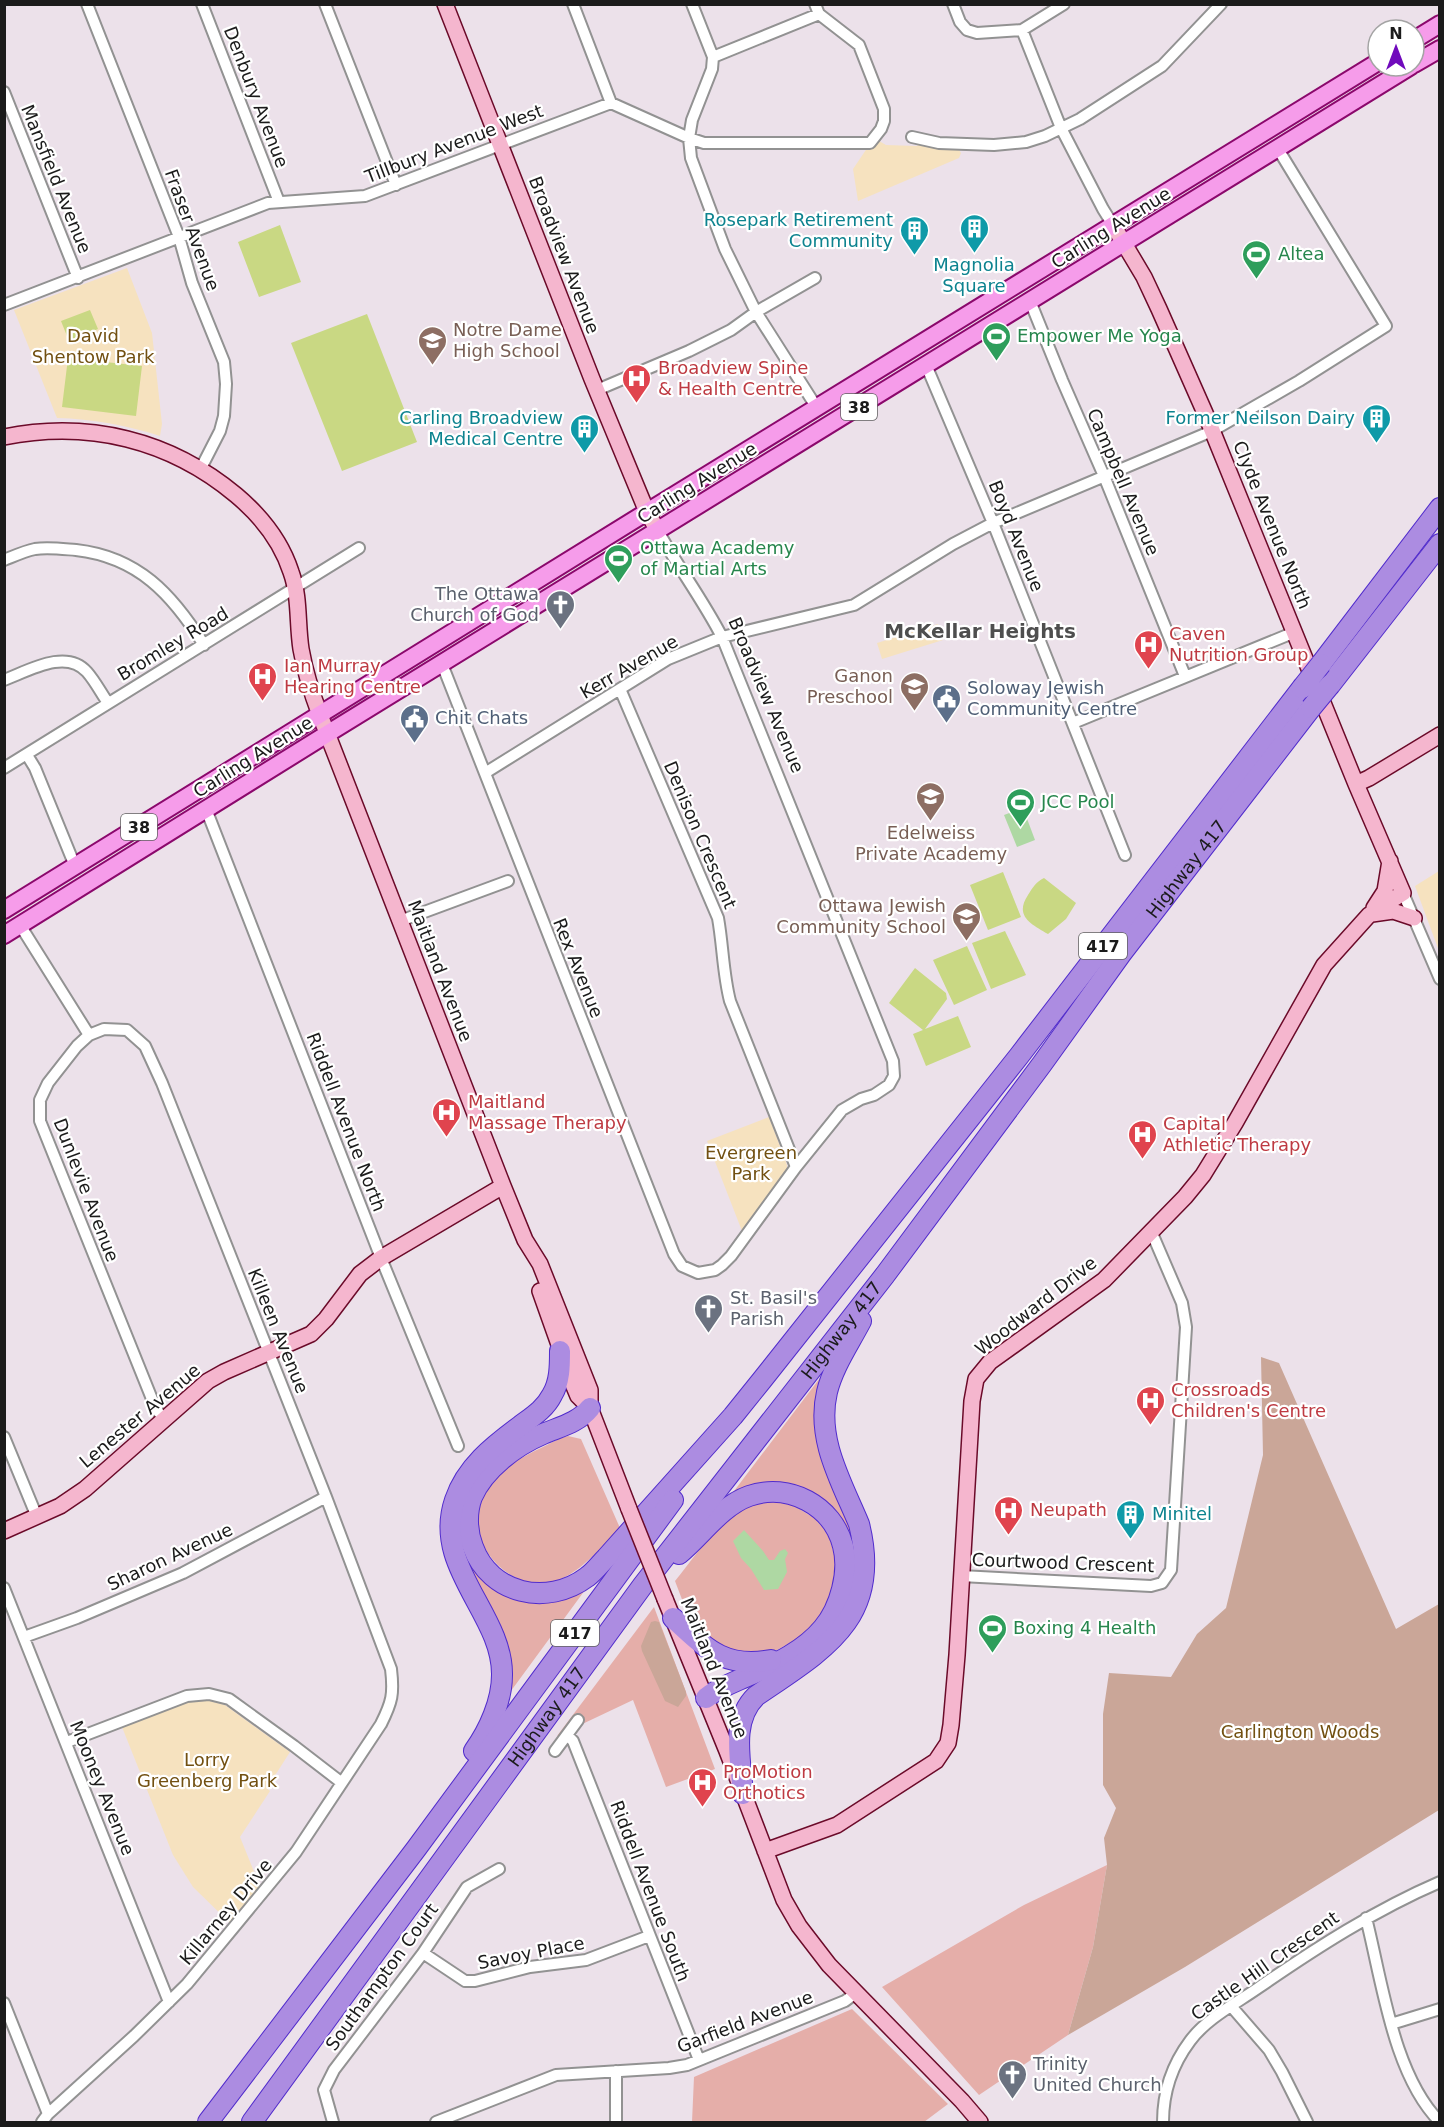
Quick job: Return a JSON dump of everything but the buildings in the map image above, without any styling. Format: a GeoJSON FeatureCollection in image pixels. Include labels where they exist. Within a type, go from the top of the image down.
{"type":"FeatureCollection","features":[{"type":"Feature","properties":{"kind":"highway","name":"417"},"geometry":{"type":"LineString","coordinates":[[208,2122],[416,1849],[733,1416],[1026,1047],[1440,508]]}},
{"type":"Feature","properties":{"kind":"highway","name":"Highway 417"},"geometry":{"type":"LineString","coordinates":[[252,2122],[643,1585],[885,1275],[1121,954],[1440,544]]}},
{"type":"Feature","properties":{"kind":"highway"},"geometry":{"type":"LineString","coordinates":[[706,1698],[716,1689],[824,1649],[845,1624],[858,1600],[864,1569],[862,1535],[829,1454],[824,1433],[823,1413],[827,1390],[839,1362],[885,1275]]}},
{"type":"Feature","properties":{"kind":"highway"},"geometry":{"type":"LineString","coordinates":[[416,1849],[451,1785],[484,1737],[496,1708],[502,1676],[501,1661],[491,1630],[462,1577],[452,1538],[451,1520],[454,1501],[463,1480],[473,1467],[494,1445],[541,1410],[552,1396],[558,1380],[560,1351]]}},
{"type":"Feature","properties":{"kind":"highway"},"geometry":{"type":"LineString","coordinates":[[494,1445],[537,1422],[578,1407],[590,1408]]}},
{"type":"Feature","properties":{"kind":"highway"},"geometry":{"type":"LineString","coordinates":[[590,1408],[582,1418],[539,1436],[510,1453],[484,1478],[472,1497],[469,1508],[469,1529],[477,1557],[491,1576],[505,1586],[531,1594],[541,1593],[555,1591],[586,1577],[606,1558],[733,1416]]}},
{"type":"Feature","properties":{"kind":"highway"},"geometry":{"type":"LineString","coordinates":[[643,1585],[694,1541],[725,1509],[750,1496],[776,1492],[797,1495],[814,1504],[831,1520],[843,1545],[844,1566],[838,1600],[824,1627],[797,1659],[756,1696],[745,1711],[740,1727],[739,1744],[743,1794]]}},
{"type":"Feature","properties":{"kind":"highway"},"geometry":{"type":"LineString","coordinates":[[673,1618],[708,1650],[730,1660],[752,1663],[797,1659]]}},
{"type":"Feature","properties":{"kind":"main road"},"geometry":{"type":"LineString","coordinates":[[1426,33],[1440,24]]}},
{"type":"Feature","properties":{"kind":"main road","name":"Carling Avenue"},"geometry":{"type":"LineString","coordinates":[[1426,57],[1440,49]]}},
{"type":"Feature","properties":{"kind":"main road","name":"Carling Avenue"},"geometry":{"type":"LineString","coordinates":[[4,910],[1366,69]]}},
{"type":"Feature","properties":{"kind":"main road","name":"Carling Avenue"},"geometry":{"type":"LineString","coordinates":[[4,935],[1392,78]]}},
{"type":"Feature","properties":{"kind":"street","name":"Fraser Avenue"},"geometry":{"type":"LineString","coordinates":[[87,4],[179,237],[192,283],[224,362],[225,416],[200,470]]}},
{"type":"Feature","properties":{"kind":"street","name":"Denbury Avenue"},"geometry":{"type":"LineString","coordinates":[[202,4],[279,202]]}},
{"type":"Feature","properties":{"kind":"street"},"geometry":{"type":"LineString","coordinates":[[325,4],[396,185]]}},
{"type":"Feature","properties":{"kind":"street","name":"Broadview Avenue"},"geometry":{"type":"LineString","coordinates":[[445,4],[647,512],[674,560],[712,616],[722,637],[892,1061],[894,1076],[889,1085],[842,1110],[796,1167]]}},
{"type":"Feature","properties":{"kind":"street"},"geometry":{"type":"LineString","coordinates":[[573,4],[611,103],[689,138],[704,142],[849,144],[870,143],[881,129],[884,109],[859,45],[817,9],[713,57]]}},
{"type":"Feature","properties":{"kind":"street"},"geometry":{"type":"LineString","coordinates":[[692,4],[713,57],[712,69],[692,120],[689,138],[691,158],[725,249],[756,312],[817,408]]}},
{"type":"Feature","properties":{"kind":"street"},"geometry":{"type":"LineString","coordinates":[[953,4],[960,22],[967,30],[977,33],[1022,30],[1064,4]]}},
{"type":"Feature","properties":{"kind":"street"},"geometry":{"type":"LineString","coordinates":[[912,137],[939,144],[994,145],[1032,141],[1080,119],[1162,66],[1221,4]]}},
{"type":"Feature","properties":{"kind":"street"},"geometry":{"type":"LineString","coordinates":[[1022,30],[1061,128],[1102,209],[1113,225]]}},
{"type":"Feature","properties":{"kind":"street","name":"Mansfield Avenue"},"geometry":{"type":"LineString","coordinates":[[4,92],[78,278]]}},
{"type":"Feature","properties":{"kind":"street","name":"Tillbury Avenue West"},"geometry":{"type":"LineString","coordinates":[[4,305],[268,203],[365,196],[611,103]]}},
{"type":"Feature","properties":{"kind":"street","name":"Kerr Avenue"},"geometry":{"type":"LineString","coordinates":[[484,772],[668,659],[722,637],[854,605],[953,544],[993,523],[1212,431],[1299,381],[1386,326],[1278,149]]}},
{"type":"Feature","properties":{"kind":"street","name":"Clyde Avenue North"},"geometry":{"type":"LineString","coordinates":[[1113,225],[1159,309],[1212,431],[1356,784],[1440,979]]}},
{"type":"Feature","properties":{"kind":"street"},"geometry":{"type":"LineString","coordinates":[[597,390],[689,351],[731,330],[756,312],[815,278]]}},
{"type":"Feature","properties":{"kind":"street","name":"Campbell Avenue"},"geometry":{"type":"LineString","coordinates":[[1030,301],[1185,676]]}},
{"type":"Feature","properties":{"kind":"street","name":"Boyd Avenue"},"geometry":{"type":"LineString","coordinates":[[926,365],[993,523],[1125,855]]}},
{"type":"Feature","properties":{"kind":"street","name":"Maitland Avenue"},"geometry":{"type":"LineString","coordinates":[[4,437],[51,431],[74,431],[105,434],[161,448],[224,486],[248,506],[271,531],[292,573],[298,601],[301,649],[308,680],[320,715],[525,1240],[532,1270],[560,1351],[578,1396],[590,1408]]}},
{"type":"Feature","properties":{"kind":"street"},"geometry":{"type":"LineString","coordinates":[[4,560],[34,549],[55,548],[97,552],[119,560],[155,583],[171,598],[204,645]]}},
{"type":"Feature","properties":{"kind":"street","name":"Bromley Road"},"geometry":{"type":"LineString","coordinates":[[4,768],[359,548]]}},
{"type":"Feature","properties":{"kind":"street"},"geometry":{"type":"LineString","coordinates":[[1073,723],[1295,632]]}},
{"type":"Feature","properties":{"kind":"street"},"geometry":{"type":"LineString","coordinates":[[4,680],[66,660],[85,670],[108,703]]}},
{"type":"Feature","properties":{"kind":"street","name":"Rex Avenue"},"geometry":{"type":"LineString","coordinates":[[442,664],[674,1254],[682,1266],[698,1273],[715,1270],[731,1256],[796,1167]]}},
{"type":"Feature","properties":{"kind":"street","name":"Denison Crescent"},"geometry":{"type":"LineString","coordinates":[[620,689],[718,918],[725,983],[730,1001],[796,1167]]}},
{"type":"Feature","properties":{"kind":"street"},"geometry":{"type":"LineString","coordinates":[[1356,784],[1440,735]]}},
{"type":"Feature","properties":{"kind":"street"},"geometry":{"type":"LineString","coordinates":[[27,754],[35,768],[75,866]]}},
{"type":"Feature","properties":{"kind":"street","name":"Riddell Avenue North"},"geometry":{"type":"LineString","coordinates":[[206,809],[381,1258],[458,1446]]}},
{"type":"Feature","properties":{"kind":"street"},"geometry":{"type":"LineString","coordinates":[[1369,915],[1385,891],[1390,860]]}},
{"type":"Feature","properties":{"kind":"street"},"geometry":{"type":"LineString","coordinates":[[400,921],[508,881]]}},
{"type":"Feature","properties":{"kind":"street","name":"Woodward Drive"},"geometry":{"type":"LineString","coordinates":[[765,1851],[837,1825],[936,1761],[948,1743],[957,1656],[972,1401],[976,1379],[990,1362],[1104,1280],[1185,1197],[1203,1175],[1235,1124],[1324,965],[1369,915],[1403,893]]}},
{"type":"Feature","properties":{"kind":"street"},"geometry":{"type":"LineString","coordinates":[[1369,915],[1394,911],[1414,918]]}},
{"type":"Feature","properties":{"kind":"street"},"geometry":{"type":"LineString","coordinates":[[20,925],[89,1035]]}},
{"type":"Feature","properties":{"kind":"street","name":"Killeen Avenue"},"geometry":{"type":"LineString","coordinates":[[89,1035],[104,1029],[127,1030],[145,1046],[167,1094],[326,1497],[391,1669],[394,1690]]}},
{"type":"Feature","properties":{"kind":"street","name":"Dunlevie Avenue"},"geometry":{"type":"LineString","coordinates":[[89,1035],[48,1083],[40,1100],[40,1121],[156,1410],[164,1419]]}},
{"type":"Feature","properties":{"kind":"street","name":"Lenester Avenue"},"geometry":{"type":"LineString","coordinates":[[4,1531],[60,1506],[85,1489],[208,1381],[311,1334],[326,1319],[360,1274],[381,1258],[503,1186]]}},
{"type":"Feature","properties":{"kind":"street","name":"Courtwood Crescent"},"geometry":{"type":"LineString","coordinates":[[961,1576],[1151,1586],[1162,1583],[1171,1570],[1186,1327],[1182,1303],[1150,1231]]}},
{"type":"Feature","properties":{"kind":"street","name":"Maitland Avenue"},"geometry":{"type":"LineString","coordinates":[[525,1240],[540,1264],[590,1390],[590,1408],[784,1900],[799,1926],[829,1965],[980,2122]]}},
{"type":"Feature","properties":{"kind":"street"},"geometry":{"type":"LineString","coordinates":[[4,1437],[37,1517]]}},
{"type":"Feature","properties":{"kind":"street","name":"Sharon Avenue"},"geometry":{"type":"LineString","coordinates":[[24,1637],[183,1573],[326,1497]]}},
{"type":"Feature","properties":{"kind":"street","name":"Mooney Avenue"},"geometry":{"type":"LineString","coordinates":[[4,1588],[169,2002]]}},
{"type":"Feature","properties":{"kind":"street","name":"Killarney Drive"},"geometry":{"type":"LineString","coordinates":[[45,2118],[187,1984],[296,1852],[381,1724],[390,1707],[394,1690]]}},
{"type":"Feature","properties":{"kind":"street"},"geometry":{"type":"LineString","coordinates":[[67,1742],[187,1696],[209,1694],[229,1699],[342,1783]]}},
{"type":"Feature","properties":{"kind":"street"},"geometry":{"type":"LineString","coordinates":[[555,1751],[578,1720]]}},
{"type":"Feature","properties":{"kind":"street","name":"Riddell Avenue South"},"geometry":{"type":"LineString","coordinates":[[567,1735],[573,1741],[699,2060]]}},
{"type":"Feature","properties":{"kind":"street","name":"Southampton Court"},"geometry":{"type":"LineString","coordinates":[[333,2122],[324,2090],[334,2070],[423,1953],[467,1887],[499,1869]]}},
{"type":"Feature","properties":{"kind":"street","name":"Castle Hill Crescent"},"geometry":{"type":"LineString","coordinates":[[1163,2122],[1169,2078],[1190,2041],[1205,2025],[1366,1918],[1440,1881]]}},
{"type":"Feature","properties":{"kind":"street"},"geometry":{"type":"LineString","coordinates":[[1366,1918],[1391,2024],[1409,2076],[1431,2114],[1440,2122]]}},
{"type":"Feature","properties":{"kind":"street","name":"Savoy Place"},"geometry":{"type":"LineString","coordinates":[[423,1953],[465,1981],[475,1981],[530,1967],[586,1960],[649,1936]]}},
{"type":"Feature","properties":{"kind":"street","name":"Garfield Avenue"},"geometry":{"type":"LineString","coordinates":[[436,2122],[556,2075],[687,2065],[845,2001],[856,1993]]}},
{"type":"Feature","properties":{"kind":"street"},"geometry":{"type":"LineString","coordinates":[[4,2003],[45,2118]]}},
{"type":"Feature","properties":{"kind":"street"},"geometry":{"type":"LineString","coordinates":[[1231,2006],[1269,2050],[1307,2122]]}},
{"type":"Feature","properties":{"kind":"street"},"geometry":{"type":"LineString","coordinates":[[1391,2024],[1440,2009]]}},
{"type":"Feature","properties":{"kind":"street"},"geometry":{"type":"LineString","coordinates":[[616,2072],[616,2122]]}},
{"type":"Feature","properties":{"kind":"shaded area"},"geometry":{"type":"Polygon","coordinates":[[[280,225],[301,282],[259,297],[238,242],[280,225]]]}},
{"type":"Feature","properties":{"kind":"shaded area"},"geometry":{"type":"Polygon","coordinates":[[[90,310],[98,329],[69,341],[61,321],[90,310]]]}},
{"type":"Feature","properties":{"kind":"shaded area"},"geometry":{"type":"Polygon","coordinates":[[[367,314],[417,442],[342,471],[291,343],[367,314]]]}},
{"type":"Feature","properties":{"kind":"shaded area"},"geometry":{"type":"Polygon","coordinates":[[[68,358],[142,366],[136,416],[62,407],[68,358]]]}},
{"type":"Feature","properties":{"kind":"shaded area","name":"JCC Pool"},"geometry":{"type":"Polygon","coordinates":[[[1023,808],[1035,840],[1017,847],[1004,815],[1023,808]]]}},
{"type":"Feature","properties":{"kind":"shaded area"},"geometry":{"type":"Polygon","coordinates":[[[1003,872],[1021,917],[988,930],[970,885],[1003,872]]]}},
{"type":"Feature","properties":{"kind":"shaded area"},"geometry":{"type":"Polygon","coordinates":[[[1044,878],[1076,903],[1066,919],[1048,934],[1026,919],[1023,909],[1031,890],[1044,878]]]}},
{"type":"Feature","properties":{"kind":"shaded area"},"geometry":{"type":"Polygon","coordinates":[[[1005,931],[1026,975],[991,989],[972,943],[1005,931]]]}},
{"type":"Feature","properties":{"kind":"shaded area"},"geometry":{"type":"Polygon","coordinates":[[[967,946],[987,990],[954,1005],[933,960],[967,946]]]}},
{"type":"Feature","properties":{"kind":"shaded area"},"geometry":{"type":"Polygon","coordinates":[[[915,968],[946,993],[947,999],[925,1029],[958,1016],[971,1047],[926,1066],[913,1034],[923,1030],[889,1003],[915,968]]]}},
{"type":"Feature","properties":{"kind":"shaded area"},"geometry":{"type":"Polygon","coordinates":[[[826,1370],[828,1371],[818,1407],[819,1434],[828,1462],[852,1517],[859,1552],[859,1573],[855,1592],[837,1628],[807,1656],[789,1666],[787,1662],[816,1639],[828,1626],[846,1593],[849,1558],[846,1541],[839,1525],[828,1511],[815,1500],[795,1490],[771,1485],[749,1490],[728,1499],[826,1370]]]}},
{"type":"Feature","properties":{"kind":"shaded area"},"geometry":{"type":"Polygon","coordinates":[[[561,1417],[562,1420],[528,1435],[497,1455],[472,1485],[462,1513],[466,1545],[475,1564],[489,1580],[506,1591],[525,1598],[545,1600],[565,1595],[585,1584],[588,1586],[508,1695],[507,1663],[499,1638],[464,1564],[456,1540],[454,1516],[461,1491],[488,1457],[517,1436],[561,1417]]]}},
{"type":"Feature","properties":{"kind":"shaded area"},"geometry":{"type":"Polygon","coordinates":[[[568,1436],[581,1439],[620,1528],[593,1556],[570,1574],[546,1583],[531,1583],[504,1570],[492,1559],[478,1532],[477,1516],[485,1490],[500,1474],[528,1454],[568,1436]]]}},
{"type":"Feature","properties":{"kind":"shaded area"},"geometry":{"type":"Polygon","coordinates":[[[788,1502],[814,1518],[830,1539],[836,1562],[833,1588],[824,1614],[806,1634],[777,1650],[756,1654],[729,1652],[698,1629],[686,1610],[675,1581],[701,1548],[732,1517],[756,1504],[788,1502]]]}},
{"type":"Feature","properties":{"kind":"shaded area"},"geometry":{"type":"Polygon","coordinates":[[[744,1530],[769,1560],[774,1560],[780,1551],[785,1549],[788,1553],[785,1559],[787,1572],[778,1589],[764,1590],[741,1558],[733,1541],[744,1530]]]}},
{"type":"Feature","properties":{"kind":"shaded area"},"geometry":{"type":"Polygon","coordinates":[[[654,1607],[715,1769],[666,1787],[633,1700],[557,1736],[654,1607]]]}},
{"type":"Feature","properties":{"kind":"shaded area"},"geometry":{"type":"Polygon","coordinates":[[[1107,1865],[1093,1947],[1068,2035],[979,2095],[882,1987],[1024,1905],[1107,1865]]]}},
{"type":"Feature","properties":{"kind":"shaded area"},"geometry":{"type":"Polygon","coordinates":[[[852,2009],[948,2104],[924,2122],[692,2122],[694,2077],[852,2009]]]}},
{"type":"Feature","properties":{"kind":"green space"},"geometry":{"type":"Polygon","coordinates":[[[874,138],[886,145],[917,146],[922,140],[956,145],[961,153],[959,158],[858,201],[853,169],[874,138]]]}},
{"type":"Feature","properties":{"kind":"green space","name":"David Shentow Park"},"geometry":{"type":"Polygon","coordinates":[[[127,268],[152,333],[162,424],[160,436],[109,423],[57,418],[14,310],[127,268]]]}},
{"type":"Feature","properties":{"kind":"green space"},"geometry":{"type":"Polygon","coordinates":[[[938,624],[943,640],[882,659],[877,643],[938,624]]]}},
{"type":"Feature","properties":{"kind":"green space"},"geometry":{"type":"Polygon","coordinates":[[[1439,871],[1439,951],[1415,886],[1439,871]]]}},
{"type":"Feature","properties":{"kind":"green space","name":"Evergreen Park"},"geometry":{"type":"Polygon","coordinates":[[[769,1117],[787,1165],[787,1171],[742,1231],[707,1141],[769,1117]]]}},
{"type":"Feature","properties":{"kind":"green space","name":"Carlington Woods"},"geometry":{"type":"Polygon","coordinates":[[[1261,1357],[1279,1363],[1396,1629],[1439,1604],[1439,1810],[1185,1967],[1068,2035],[1093,1947],[1107,1865],[1104,1838],[1116,1808],[1103,1785],[1103,1714],[1109,1673],[1171,1677],[1197,1634],[1226,1608],[1263,1455],[1261,1357]]]}},
{"type":"Feature","properties":{"kind":"green space"},"geometry":{"type":"Polygon","coordinates":[[[651,1622],[659,1622],[686,1692],[686,1696],[678,1707],[665,1701],[642,1651],[641,1646],[651,1622]]]}},
{"type":"Feature","properties":{"kind":"green space","name":"Lorry Greenberg Park"},"geometry":{"type":"Polygon","coordinates":[[[206,1700],[225,1705],[290,1752],[267,1788],[270,1791],[240,1837],[261,1889],[231,1924],[193,1887],[173,1855],[122,1727],[188,1701],[206,1700]]]}},
{"type":"Feature","properties":{"kind":"place","name":"Magnolia Square"},"geometry":{"type":"Point","coordinates":[974,254]}},
{"type":"Feature","properties":{"kind":"place","name":"Rosepark Retirement Community"},"geometry":{"type":"Point","coordinates":[914,256]}},
{"type":"Feature","properties":{"kind":"place","name":"Altea"},"geometry":{"type":"Point","coordinates":[1257,280]}},
{"type":"Feature","properties":{"kind":"place","name":"Empower Me Yoga"},"geometry":{"type":"Point","coordinates":[996,362]}},
{"type":"Feature","properties":{"kind":"place","name":"Notre Dame High School"},"geometry":{"type":"Point","coordinates":[432,366]}},
{"type":"Feature","properties":{"kind":"place","name":"Broadview Spine & Health Centre"},"geometry":{"type":"Point","coordinates":[637,404]}},
{"type":"Feature","properties":{"kind":"place","name":"Former Neilson Dairy"},"geometry":{"type":"Point","coordinates":[1376,444]}},
{"type":"Feature","properties":{"kind":"place","name":"Carling Broadview Medical Centre"},"geometry":{"type":"Point","coordinates":[584,454]}},
{"type":"Feature","properties":{"kind":"place","name":"Ottawa Academy of Martial Arts"},"geometry":{"type":"Point","coordinates":[619,584]}},
{"type":"Feature","properties":{"kind":"place","name":"The Ottawa Church of God"},"geometry":{"type":"Point","coordinates":[560,630]}},
{"type":"Feature","properties":{"kind":"place","name":"Caven Nutrition Group"},"geometry":{"type":"Point","coordinates":[1148,670]}},
{"type":"Feature","properties":{"kind":"place","name":"Ian Murray Hearing Centre"},"geometry":{"type":"Point","coordinates":[263,702]}},
{"type":"Feature","properties":{"kind":"place","name":"Ganon Preschool"},"geometry":{"type":"Point","coordinates":[914,712]}},
{"type":"Feature","properties":{"kind":"place","name":"Soloway Jewish Community Centre"},"geometry":{"type":"Point","coordinates":[946,724]}},
{"type":"Feature","properties":{"kind":"place","name":"Chit Chats"},"geometry":{"type":"Point","coordinates":[414,744]}},
{"type":"Feature","properties":{"kind":"place","name":"Edelweiss Private Academy"},"geometry":{"type":"Point","coordinates":[931,822]}},
{"type":"Feature","properties":{"kind":"place","name":"JCC Pool"},"geometry":{"type":"Point","coordinates":[1020,828]}},
{"type":"Feature","properties":{"kind":"place","name":"Ottawa Jewish Community School"},"geometry":{"type":"Point","coordinates":[967,942]}},
{"type":"Feature","properties":{"kind":"place","name":"Maitland Massage Therapy"},"geometry":{"type":"Point","coordinates":[447,1138]}},
{"type":"Feature","properties":{"kind":"place","name":"Capital Athletic Therapy"},"geometry":{"type":"Point","coordinates":[1142,1160]}},
{"type":"Feature","properties":{"kind":"place","name":"St. Basil's Parish"},"geometry":{"type":"Point","coordinates":[709,1334]}},
{"type":"Feature","properties":{"kind":"place","name":"Crossroads Children's Centre"},"geometry":{"type":"Point","coordinates":[1150,1426]}},
{"type":"Feature","properties":{"kind":"place","name":"Neupath"},"geometry":{"type":"Point","coordinates":[1009,1536]}},
{"type":"Feature","properties":{"kind":"place","name":"Minitel"},"geometry":{"type":"Point","coordinates":[1131,1540]}},
{"type":"Feature","properties":{"kind":"place","name":"Boxing 4 Health"},"geometry":{"type":"Point","coordinates":[992,1654]}},
{"type":"Feature","properties":{"kind":"place","name":"ProMotion Orthotics"},"geometry":{"type":"Point","coordinates":[702,1808]}},
{"type":"Feature","properties":{"kind":"place","name":"Trinity United Church"},"geometry":{"type":"Point","coordinates":[1012,2100]}},
{"type":"Feature","properties":{"kind":"district","name":"McKellar Heights"},"geometry":{"type":"Point","coordinates":[980,631]}}]}
